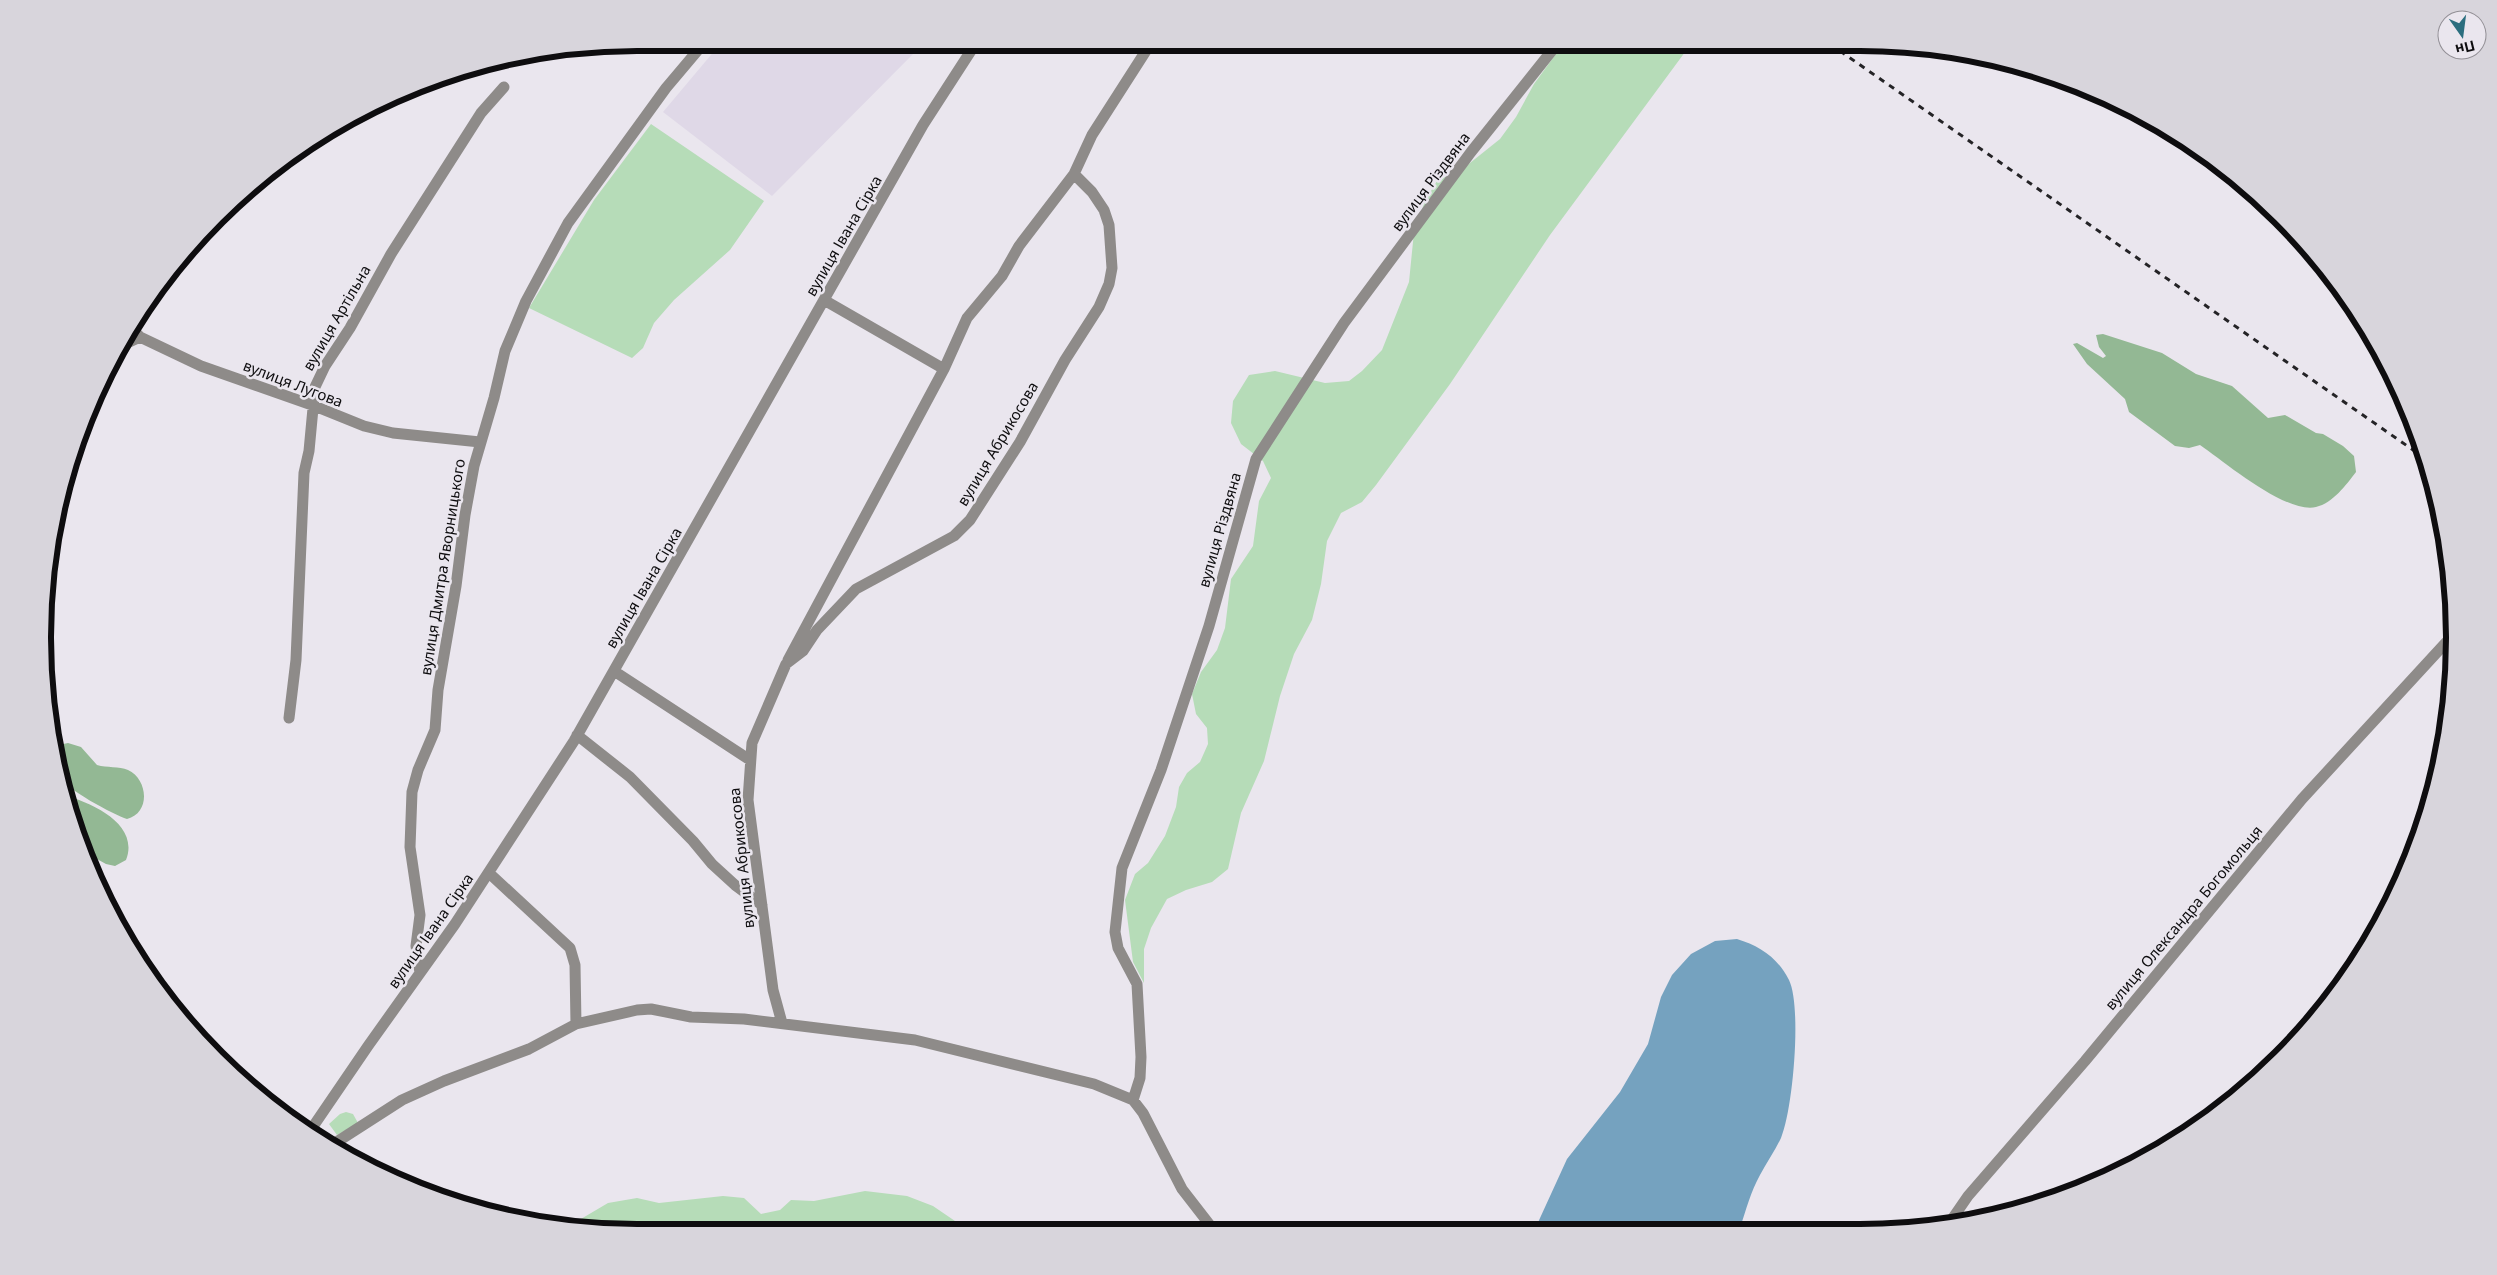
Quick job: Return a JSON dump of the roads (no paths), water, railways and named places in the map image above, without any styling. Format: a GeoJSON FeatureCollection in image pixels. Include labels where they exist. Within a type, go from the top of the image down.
{"type":"FeatureCollection","features":[{"type":"Feature","properties":{"kind":"street","name":"вулиця Дмитра Яворницького"},"geometry":{"type":"LineString","coordinates":[[420,973],[416,946],[420,915],[410,847],[412,792],[418,770],[435,730],[438,690],[455,596],[465,515],[480,442],[494,398],[505,351],[546,260],[568,223],[618,153],[698,51]]}},
{"type":"Feature","properties":{"kind":"street","name":"вулиця Івана Сірка"},"geometry":{"type":"LineString","coordinates":[[313,1126],[489,873],[577,735],[922,125],[971,51]]}},
{"type":"Feature","properties":{"kind":"street","name":"вулиця Абрикосова"},"geometry":{"type":"LineString","coordinates":[[782,1023],[773,990],[748,800],[752,743],[786,664],[944,369],[967,318],[1002,276],[1019,246],[1074,174],[1092,135],[1146,51]]}},
{"type":"Feature","properties":{"kind":"street","name":"вулиця Різдвяна"},"geometry":{"type":"LineString","coordinates":[[1134,1100],[1140,1078],[1141,1058],[1137,984],[1118,948],[1115,932],[1122,868],[1161,770],[1203,644],[1256,459],[1344,323],[1471,152],[1552,51]]}},
{"type":"Feature","properties":{"kind":"street","name":"вулиця Артільна"},"geometry":{"type":"LineString","coordinates":[[289,718],[296,660],[304,473],[309,451],[315,387],[325,366],[350,328],[391,254],[481,113],[504,87]]}},
{"type":"Feature","properties":{"kind":"street","name":"вулиця Абрикосова"},"geometry":{"type":"LineString","coordinates":[[786,664],[803,651],[817,630],[856,589],[954,536],[970,520],[1020,442],[1065,360],[1099,307],[1109,284],[1113,253],[1109,225],[1104,210],[1092,192],[1074,174]]}},
{"type":"Feature","properties":{"kind":"street"},"geometry":{"type":"LineString","coordinates":[[824,300],[944,369]]}},
{"type":"Feature","properties":{"kind":"street","name":"вулиця Лугова"},"geometry":{"type":"LineString","coordinates":[[137,334],[140,337],[201,366],[312,405],[364,426],[393,433],[480,442]]}},
{"type":"Feature","properties":{"kind":"street"},"geometry":{"type":"LineString","coordinates":[[133,340],[140,337]]}},
{"type":"Feature","properties":{"kind":"street","name":"вулиця Олександра Богомольця"},"geometry":{"type":"LineString","coordinates":[[1954,1216],[1968,1196],[2086,1061],[2302,799],[2446,643]]}},
{"type":"Feature","properties":{"kind":"street"},"geometry":{"type":"LineString","coordinates":[[614,671],[750,760]]}},
{"type":"Feature","properties":{"kind":"street"},"geometry":{"type":"LineString","coordinates":[[577,735],[610,759],[630,777],[693,840],[712,864],[735,885],[762,905]]}},
{"type":"Feature","properties":{"kind":"street"},"geometry":{"type":"LineString","coordinates":[[489,873],[570,948],[576,972],[576,1024]]}},
{"type":"Feature","properties":{"kind":"street"},"geometry":{"type":"LineString","coordinates":[[338,1141],[402,1100],[444,1081],[529,1048],[576,1024],[624,1012],[651,1009],[691,1017],[744,1018],[915,1040],[1094,1084],[1134,1100],[1143,1113],[1182,1189],[1208,1224]]}},
{"type":"Feature","properties":{"kind":"water"},"geometry":{"type":"Polygon","coordinates":[[[1737,939],[1761,949],[1774,959],[1789,980],[1793,993],[1795,1012],[1792,1083],[1785,1124],[1779,1143],[1754,1188],[1741,1224],[1537,1224],[1567,1159],[1620,1092],[1648,1044],[1661,997],[1672,975],[1691,954],[1715,941],[1737,939]]]}},
{"type":"Feature","properties":{"kind":"railway"},"geometry":{"type":"LineString","coordinates":[[1840,51],[2416,452]]}}]}
